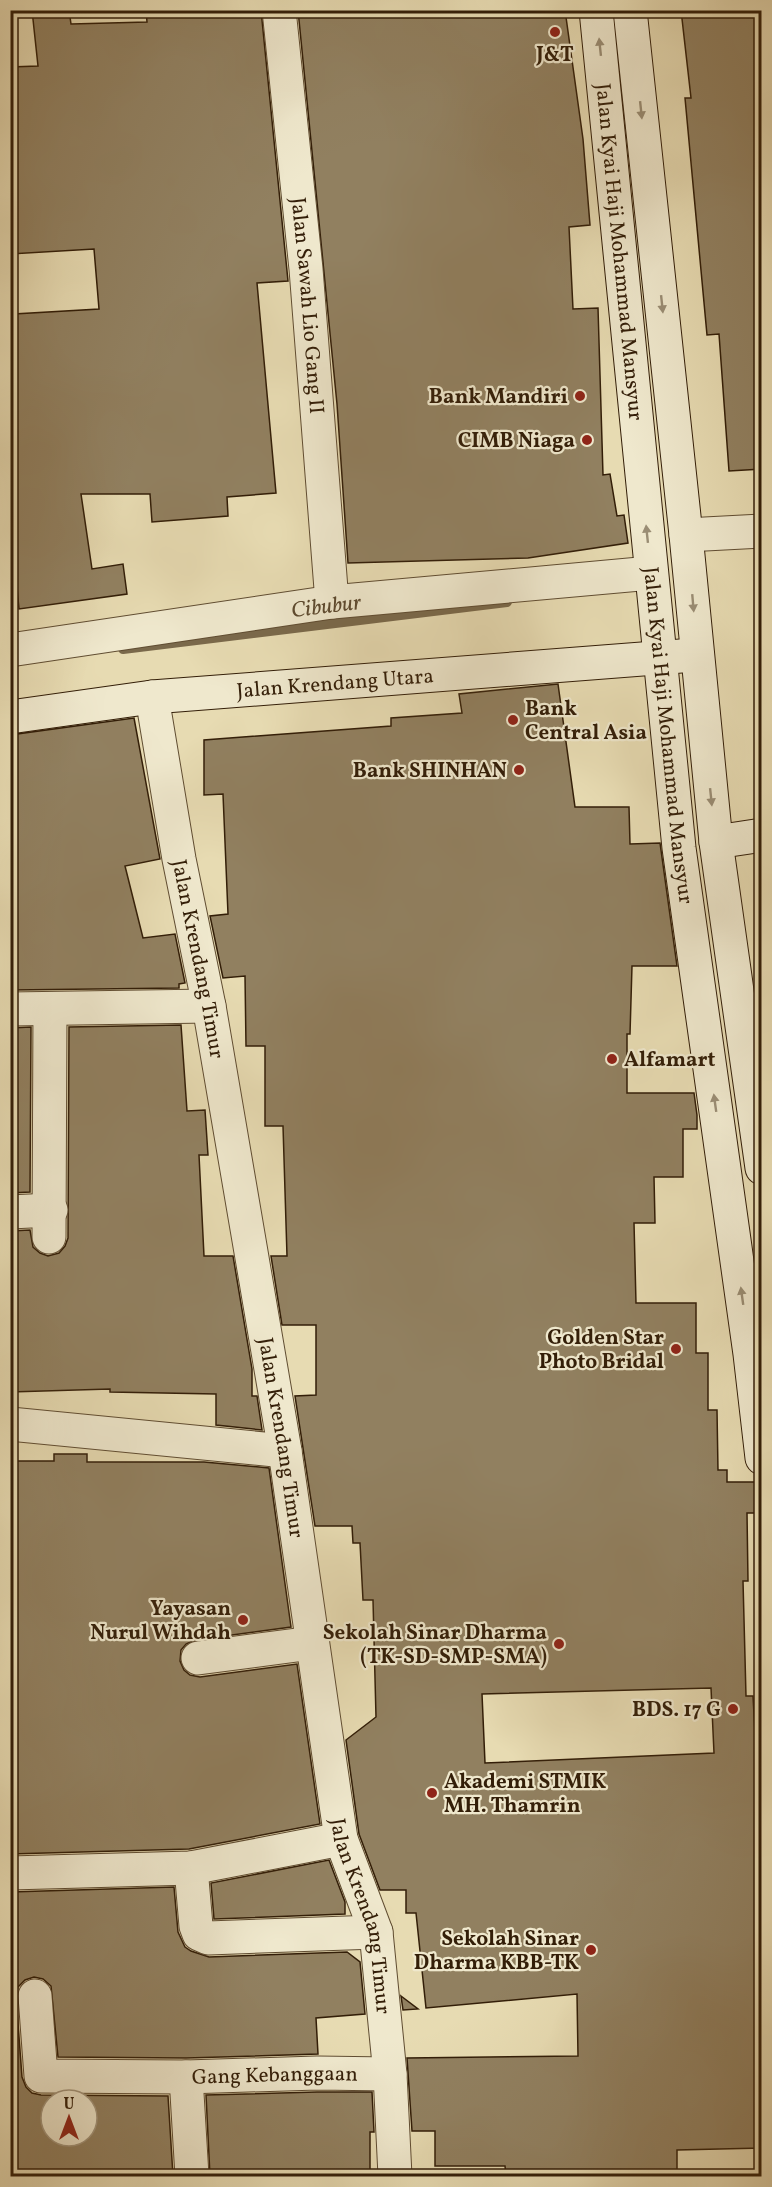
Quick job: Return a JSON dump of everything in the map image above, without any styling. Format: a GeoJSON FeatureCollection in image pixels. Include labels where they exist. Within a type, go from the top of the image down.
{"type":"FeatureCollection","features":[{"type":"Feature","properties":{"kind":"street","name":"Jalan Sawah Lio Gang II"},"geometry":{"type":"LineString","coordinates":[[279,10],[306,269],[332,602]]}},
{"type":"Feature","properties":{"kind":"street","name":"Jalan Kyai Haji Mohammad Mansyur"},"geometry":{"type":"LineString","coordinates":[[596,10],[680,848],[720,1137],[756,1354],[762,1458]]}},
{"type":"Feature","properties":{"kind":"street","name":"Jalan Kyai Haji Mohammad Mansyur"},"geometry":{"type":"LineString","coordinates":[[630,10],[716,842],[762,1167]]}},
{"type":"Feature","properties":{"kind":"street"},"geometry":{"type":"LineString","coordinates":[[686,535],[762,531]]}},
{"type":"Feature","properties":{"kind":"street"},"geometry":{"type":"LineString","coordinates":[[10,650],[332,602],[651,573]]}},
{"type":"Feature","properties":{"kind":"street","name":"Jalan Krendang Utara"},"geometry":{"type":"LineString","coordinates":[[10,717],[152,698],[660,656],[698,655]]}},
{"type":"Feature","properties":{"kind":"street","name":"Jalan Krendang Timur"},"geometry":{"type":"LineString","coordinates":[[152,698],[285,1451],[341,1839],[376,1932],[390,2074],[395,2176]]}},
{"type":"Feature","properties":{"kind":"street"},"geometry":{"type":"LineString","coordinates":[[680,848],[762,835]]}},
{"type":"Feature","properties":{"kind":"street"},"geometry":{"type":"LineString","coordinates":[[10,1009],[208,1006]]}},
{"type":"Feature","properties":{"kind":"street"},"geometry":{"type":"LineString","coordinates":[[10,1212],[50,1223],[50,1009]]}},
{"type":"Feature","properties":{"kind":"street"},"geometry":{"type":"LineString","coordinates":[[720,1137],[757,1132]]}},
{"type":"Feature","properties":{"kind":"street"},"geometry":{"type":"LineString","coordinates":[[10,1424],[285,1451]]}},
{"type":"Feature","properties":{"kind":"street"},"geometry":{"type":"LineString","coordinates":[[198,1658],[312,1643]]}},
{"type":"Feature","properties":{"kind":"street"},"geometry":{"type":"LineString","coordinates":[[10,1873],[190,1868],[341,1839]]}},
{"type":"Feature","properties":{"kind":"street"},"geometry":{"type":"LineString","coordinates":[[190,1868],[195,1926],[199,1934],[208,1938],[376,1932]]}},
{"type":"Feature","properties":{"kind":"street"},"geometry":{"type":"LineString","coordinates":[[35,1996],[41,2076],[186,2077]]}},
{"type":"Feature","properties":{"kind":"street","name":"Gang Kebanggaan"},"geometry":{"type":"LineString","coordinates":[[192,2176],[186,2077],[317,2073],[390,2074]]}},
{"type":"Feature","properties":{"kind":"building"},"geometry":{"type":"Polygon","coordinates":[[[32,10],[69,10],[71,24],[147,22],[146,10],[261,10],[288,281],[257,283],[276,493],[227,497],[228,516],[152,522],[150,494],[81,494],[92,569],[123,564],[127,594],[19,609],[17,588],[10,589],[10,328],[15,328],[14,314],[99,309],[94,249],[10,254],[10,67],[38,66],[32,10]]]}},
{"type":"Feature","properties":{"kind":"building"},"geometry":{"type":"Polygon","coordinates":[[[298,10],[565,10],[583,139],[590,225],[569,227],[573,309],[598,308],[603,475],[610,474],[617,516],[624,515],[628,543],[528,558],[348,563],[337,404],[298,10]]]}},
{"type":"Feature","properties":{"kind":"building"},"geometry":{"type":"Polygon","coordinates":[[[681,10],[762,10],[762,469],[729,471],[719,334],[707,335],[685,98],[691,98],[681,10]]]}},
{"type":"Feature","properties":{"kind":"building"},"geometry":{"type":"Polygon","coordinates":[[[558,684],[575,807],[629,807],[630,844],[660,843],[677,966],[632,966],[630,1034],[627,1034],[627,1093],[694,1093],[697,1129],[683,1129],[683,1177],[654,1177],[655,1223],[634,1223],[636,1303],[696,1303],[696,1353],[708,1353],[708,1410],[717,1410],[718,1470],[727,1470],[727,1482],[761,1482],[762,1513],[747,1513],[748,1581],[743,1581],[746,1696],[753,1696],[756,1751],[762,1751],[762,2148],[677,2150],[677,2176],[506,2176],[505,2166],[435,2166],[435,2131],[412,2131],[407,2058],[578,2056],[577,1994],[426,2008],[416,1913],[406,1913],[406,1890],[380,1890],[359,1834],[346,1740],[376,1717],[373,1600],[363,1600],[360,1543],[353,1543],[352,1526],[315,1526],[295,1396],[316,1395],[316,1325],[282,1325],[271,1256],[287,1256],[283,1126],[265,1126],[265,1046],[246,1046],[245,976],[223,978],[210,916],[228,914],[223,794],[204,795],[204,740],[391,726],[391,718],[462,713],[459,694],[558,684]],[[711,1688],[482,1694],[485,1763],[714,1753],[711,1688]]]}},
{"type":"Feature","properties":{"kind":"building"},"geometry":{"type":"Polygon","coordinates":[[[134,718],[160,859],[125,866],[143,938],[175,934],[185,983],[179,984],[179,988],[11,990],[10,735],[134,718]]]}},
{"type":"Feature","properties":{"kind":"building"},"geometry":{"type":"Polygon","coordinates":[[[181,1025],[187,1111],[205,1110],[208,1155],[199,1155],[204,1256],[233,1256],[252,1369],[252,1396],[257,1396],[262,1430],[216,1425],[216,1394],[110,1392],[110,1389],[10,1392],[10,1231],[30,1230],[33,1247],[48,1256],[59,1253],[68,1238],[69,1027],[181,1025]]]}},
{"type":"Feature","properties":{"kind":"building"},"geometry":{"type":"Polygon","coordinates":[[[31,1027],[30,1192],[10,1193],[10,1028],[31,1027]]]}},
{"type":"Feature","properties":{"kind":"building"},"geometry":{"type":"Polygon","coordinates":[[[54,1454],[87,1454],[87,1462],[204,1462],[269,1468],[291,1627],[195,1640],[186,1644],[181,1650],[180,1661],[184,1670],[190,1675],[200,1677],[297,1664],[320,1824],[189,1849],[10,1854],[10,1461],[54,1461],[54,1454]]]}},
{"type":"Feature","properties":{"kind":"building"},"geometry":{"type":"Polygon","coordinates":[[[329,1860],[345,1902],[345,1914],[214,1919],[211,1883],[329,1860]]]}},
{"type":"Feature","properties":{"kind":"building"},"geometry":{"type":"Polygon","coordinates":[[[174,1887],[178,1932],[185,1947],[191,1951],[209,1957],[347,1952],[360,1962],[365,2014],[316,2018],[318,2054],[186,2058],[58,2057],[51,1986],[43,1979],[34,1977],[25,1980],[18,1987],[16,1997],[22,2077],[26,2087],[32,2093],[39,2095],[39,2148],[99,2148],[99,2095],[168,2096],[173,2176],[10,2176],[10,1892],[174,1887]]]}},
{"type":"Feature","properties":{"kind":"building"},"geometry":{"type":"Polygon","coordinates":[[[401,1996],[418,2009],[403,2010],[401,1996]]]}},
{"type":"Feature","properties":{"kind":"building"},"geometry":{"type":"Polygon","coordinates":[[[372,2092],[374,2132],[370,2132],[370,2176],[210,2176],[206,2095],[372,2092]]]}},
{"type":"Feature","properties":{"kind":"waterway","name":"Cibubur"},"geometry":{"type":"LineString","coordinates":[[123,649],[507,602]]}},
{"type":"Feature","properties":{"kind":"place","name":"J&T"},"geometry":{"type":"Point","coordinates":[555,32]}},
{"type":"Feature","properties":{"kind":"place","name":"Bank Mandiri"},"geometry":{"type":"Point","coordinates":[580,396]}},
{"type":"Feature","properties":{"kind":"place","name":"CIMB Niaga"},"geometry":{"type":"Point","coordinates":[587,440]}},
{"type":"Feature","properties":{"kind":"place","name":"Bank Central Asia"},"geometry":{"type":"Point","coordinates":[513,720]}},
{"type":"Feature","properties":{"kind":"place","name":"Bank SHINHAN"},"geometry":{"type":"Point","coordinates":[519,770]}},
{"type":"Feature","properties":{"kind":"place","name":"Alfamart"},"geometry":{"type":"Point","coordinates":[612,1059]}},
{"type":"Feature","properties":{"kind":"place","name":"Golden Star Photo Bridal"},"geometry":{"type":"Point","coordinates":[676,1349]}},
{"type":"Feature","properties":{"kind":"place","name":"Yayasan Nurul Wihdah"},"geometry":{"type":"Point","coordinates":[243,1620]}},
{"type":"Feature","properties":{"kind":"place","name":"Sekolah Sinar Dharma (TK-SD-SMP-SMA)"},"geometry":{"type":"Point","coordinates":[559,1644]}},
{"type":"Feature","properties":{"kind":"place","name":"BDS. 17 G"},"geometry":{"type":"Point","coordinates":[733,1709]}},
{"type":"Feature","properties":{"kind":"place","name":"Akademi STMIK MH. Thamrin"},"geometry":{"type":"Point","coordinates":[432,1793]}},
{"type":"Feature","properties":{"kind":"place","name":"Sekolah Sinar Dharma KBB-TK"},"geometry":{"type":"Point","coordinates":[591,1950]}}]}
